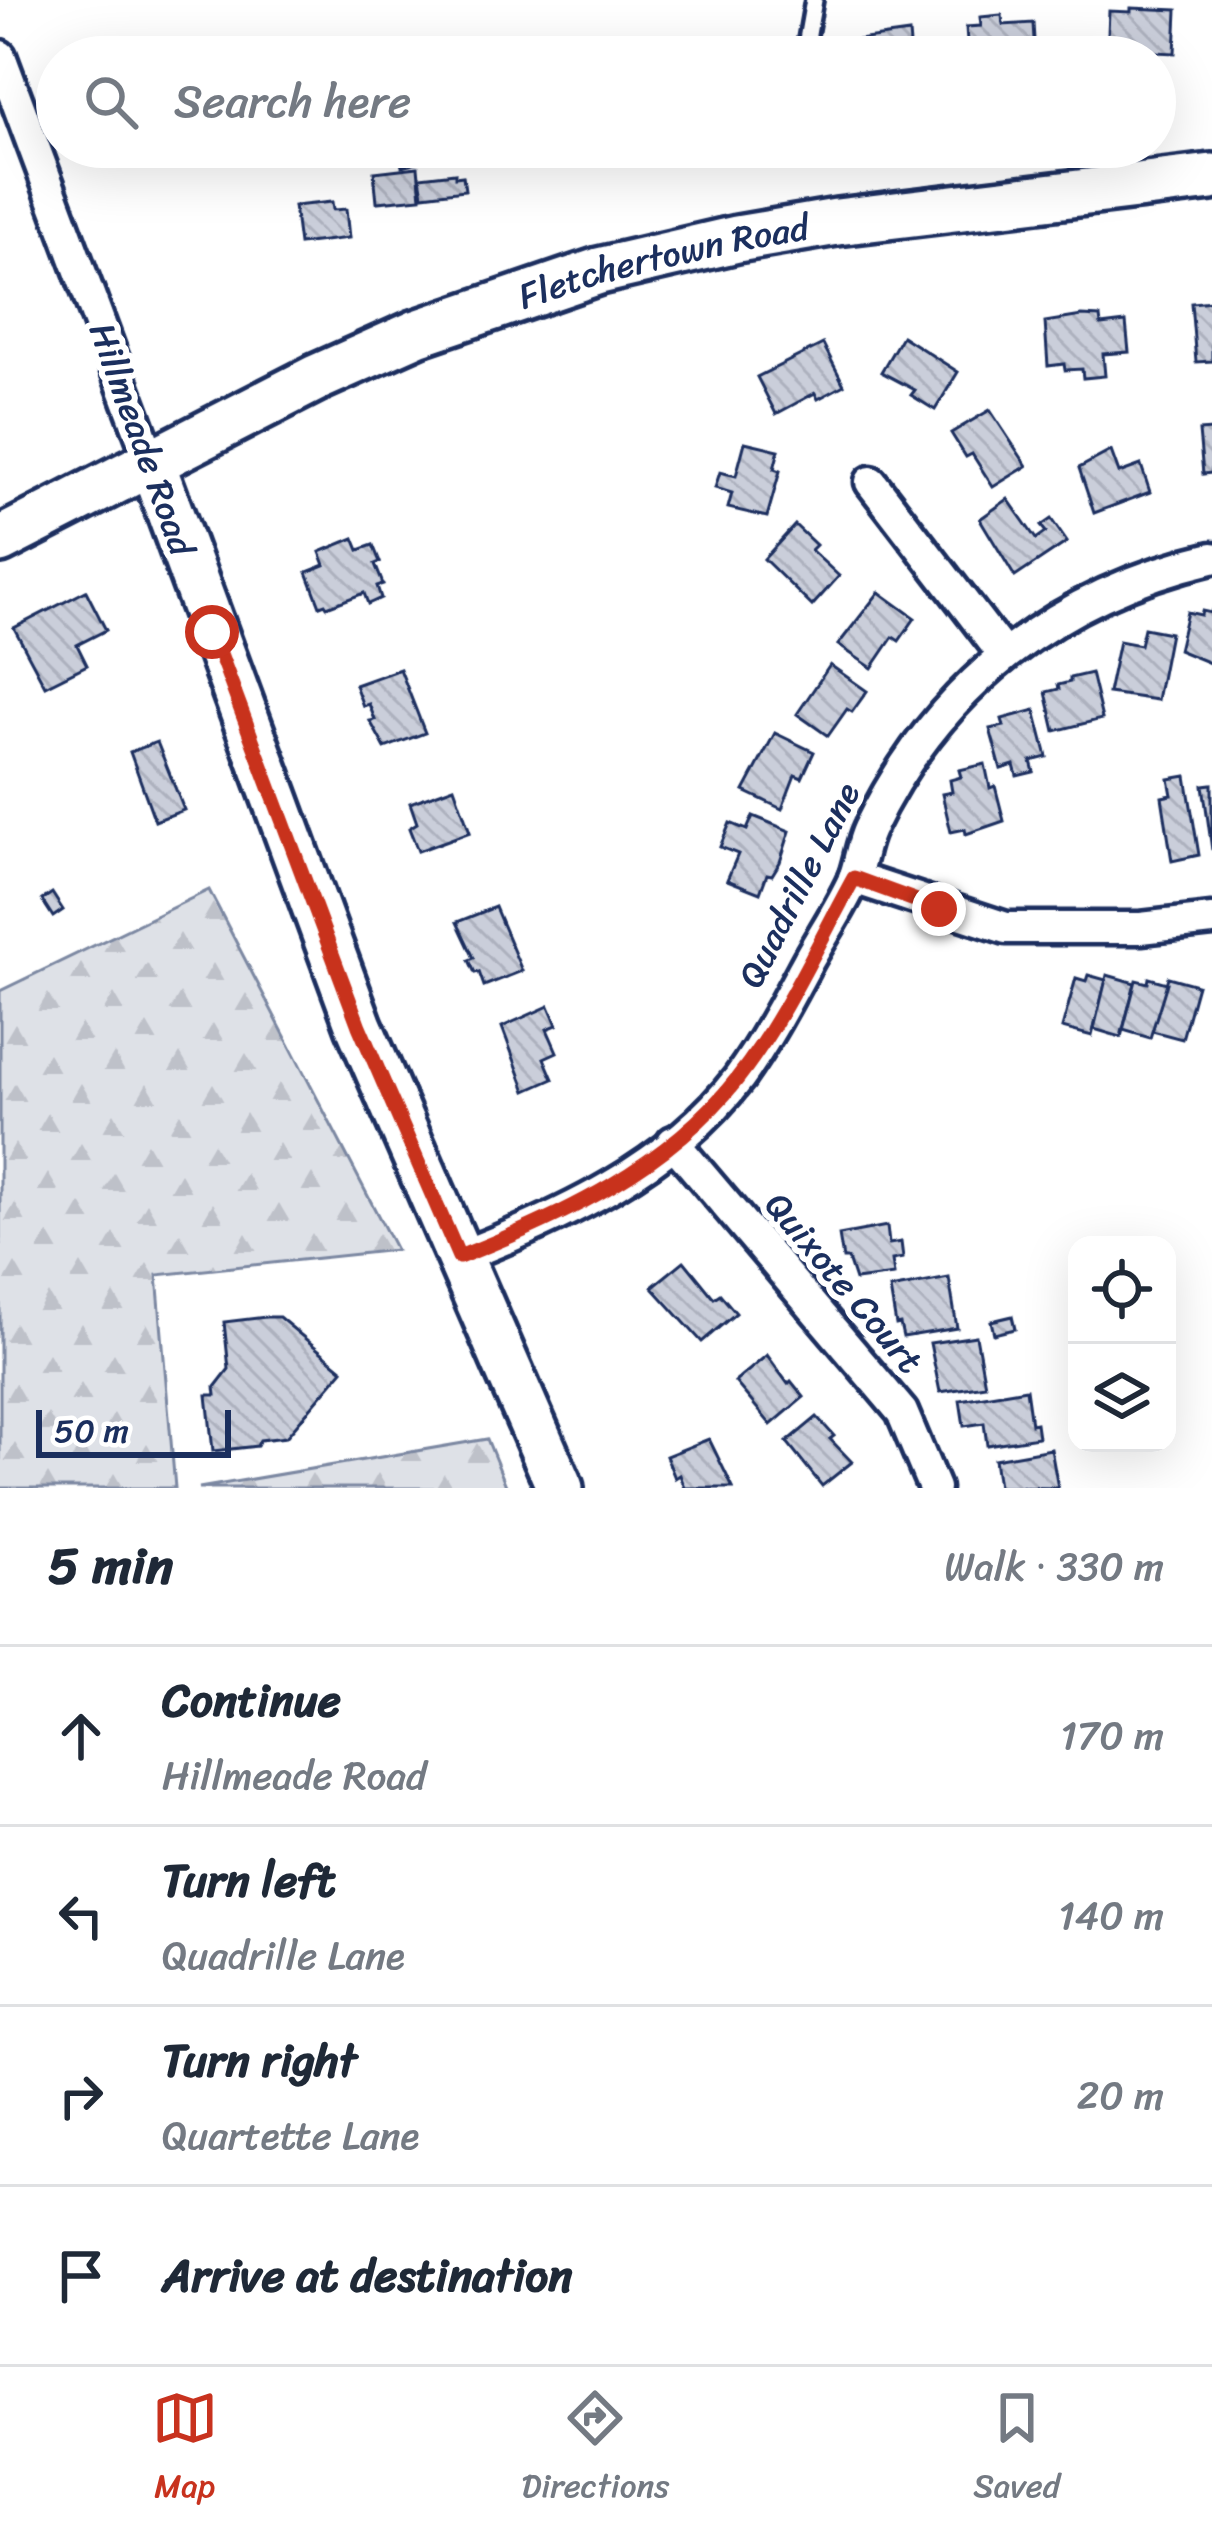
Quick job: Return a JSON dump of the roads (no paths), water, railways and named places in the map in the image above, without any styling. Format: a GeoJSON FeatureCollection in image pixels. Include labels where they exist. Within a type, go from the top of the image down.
{"type":"FeatureCollection","features":[{"type":"Feature","properties":{"kind":"street","name":"Hillmeade Road"},"geometry":{"type":"LineString","coordinates":[[0,56],[36,153]]}},
{"type":"Feature","properties":{"kind":"street","name":"Hillmeade Road"},"geometry":{"type":"LineString","coordinates":[[42,168],[359,1026],[560,1488]]}},
{"type":"Feature","properties":{"kind":"street","name":"Fletchertown Road"},"geometry":{"type":"LineString","coordinates":[[0,540],[316,378],[417,333],[599,271],[837,222],[1212,177]]}},
{"type":"Feature","properties":{"kind":"street"},"geometry":{"type":"LineString","coordinates":[[871,482],[1004,655]]}},
{"type":"Feature","properties":{"kind":"street","name":"Quadrille Lane"},"geometry":{"type":"LineString","coordinates":[[459,1257],[583,1203],[674,1142],[739,1077],[854,878],[866,834],[895,781],[958,698],[1004,655],[1089,598],[1212,558]]}},
{"type":"Feature","properties":{"kind":"street"},"geometry":{"type":"LineString","coordinates":[[854,878],[1006,928],[1141,928],[1212,920]]}},
{"type":"Feature","properties":{"kind":"street","name":"Quixote Court"},"geometry":{"type":"LineString","coordinates":[[674,1142],[902,1412],[934,1488]]}},
{"type":"Feature","properties":{"kind":"lane"},"geometry":{"type":"LineString","coordinates":[[808,36],[814,0]]}}]}
